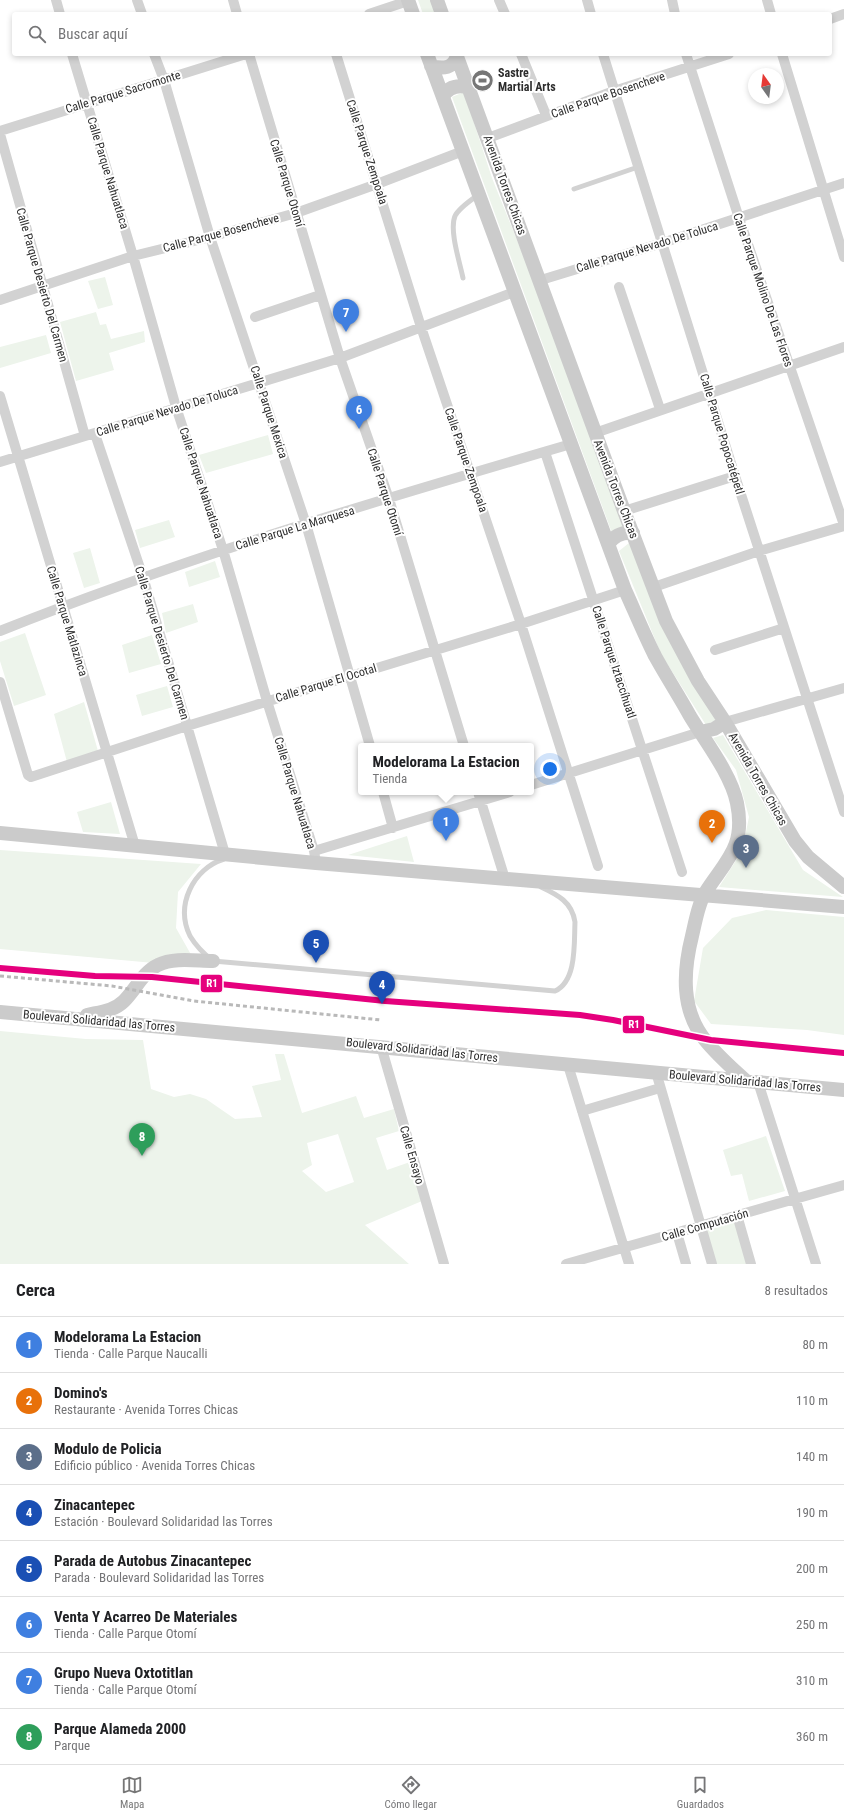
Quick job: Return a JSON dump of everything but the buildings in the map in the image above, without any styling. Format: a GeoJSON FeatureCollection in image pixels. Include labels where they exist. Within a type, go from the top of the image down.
{"type":"FeatureCollection","features":[{"type":"Feature","properties":{"kind":"main road"},"geometry":{"type":"LineString","coordinates":[[437,0],[441,12]]}},
{"type":"Feature","properties":{"kind":"main road"},"geometry":{"type":"LineString","coordinates":[[429,60],[439,68],[451,66],[455,62],[457,56]]}},
{"type":"Feature","properties":{"kind":"main road","name":"Avenida Torres Chicas"},"geometry":{"type":"LineString","coordinates":[[457,56],[541,280],[632,533],[675,640],[698,681],[795,841],[808,857],[844,888]]}},
{"type":"Feature","properties":{"kind":"main road"},"geometry":{"type":"LineString","coordinates":[[429,60],[625,590],[655,656],[730,785],[737,802],[740,821],[738,836],[732,856],[704,894],[689,949],[686,996],[695,1025],[705,1040],[752,1082]]}},
{"type":"Feature","properties":{"kind":"main road"},"geometry":{"type":"LineString","coordinates":[[443,97],[447,90],[458,86],[468,87]]}},
{"type":"Feature","properties":{"kind":"main road"},"geometry":{"type":"LineString","coordinates":[[608,544],[615,536],[632,533]]}},
{"type":"Feature","properties":{"kind":"main road"},"geometry":{"type":"LineString","coordinates":[[700,732],[714,729],[724,722]]}},
{"type":"Feature","properties":{"kind":"main road"},"geometry":{"type":"LineString","coordinates":[[0,833],[231,855],[315,857],[505,879],[704,894],[844,907]]}},
{"type":"Feature","properties":{"kind":"main road"},"geometry":{"type":"LineString","coordinates":[[71,1018],[105,1012],[115,1008],[124,1001],[146,973],[163,963],[169,961],[214,961]]}},
{"type":"Feature","properties":{"kind":"main road","name":"Boulevard Solidaridad las Torres"},"geometry":{"type":"LineString","coordinates":[[0,1012],[656,1072],[843,1092]]}},
{"type":"Feature","properties":{"kind":"street"},"geometry":{"type":"LineString","coordinates":[[56,0],[59,12]]}},
{"type":"Feature","properties":{"kind":"street"},"geometry":{"type":"LineString","coordinates":[[137,0],[141,12]]}},
{"type":"Feature","properties":{"kind":"street"},"geometry":{"type":"LineString","coordinates":[[233,0],[236,12]]}},
{"type":"Feature","properties":{"kind":"street"},"geometry":{"type":"LineString","coordinates":[[499,0],[504,12]]}},
{"type":"Feature","properties":{"kind":"street"},"geometry":{"type":"LineString","coordinates":[[587,0],[590,12]]}},
{"type":"Feature","properties":{"kind":"street"},"geometry":{"type":"LineString","coordinates":[[672,0],[675,12]]}},
{"type":"Feature","properties":{"kind":"street"},"geometry":{"type":"LineString","coordinates":[[767,0],[770,12]]}},
{"type":"Feature","properties":{"kind":"street"},"geometry":{"type":"LineString","coordinates":[[378,12],[410,5]]}},
{"type":"Feature","properties":{"kind":"street"},"geometry":{"type":"LineString","coordinates":[[832,18],[844,14]]}},
{"type":"Feature","properties":{"kind":"street","name":"Calle Parque Nahuatlaca"},"geometry":{"type":"LineString","coordinates":[[73,56],[133,256],[176,408],[223,550],[315,857]]}},
{"type":"Feature","properties":{"kind":"street","name":"Calle Parque Mexica"},"geometry":{"type":"LineString","coordinates":[[155,56],[164,80],[210,237],[306,524],[369,743]]}},
{"type":"Feature","properties":{"kind":"street","name":"Calle Parque Sacromonte"},"geometry":{"type":"LineString","coordinates":[[0,131],[241,56]]}},
{"type":"Feature","properties":{"kind":"street","name":"Calle Parque Otomí"},"geometry":{"type":"LineString","coordinates":[[248,56],[320,295],[340,358],[389,499],[463,743]]}},
{"type":"Feature","properties":{"kind":"street","name":"Calle Parque Zempoala"},"geometry":{"type":"LineString","coordinates":[[337,56],[421,327],[472,474],[598,866]]}},
{"type":"Feature","properties":{"kind":"street"},"geometry":{"type":"LineString","coordinates":[[522,56],[546,115]]}},
{"type":"Feature","properties":{"kind":"street","name":"Calle Parque Popocatépetl"},"geometry":{"type":"LineString","coordinates":[[604,56],[735,476],[844,812]]}},
{"type":"Feature","properties":{"kind":"street","name":"Calle Parque Molino De Las Flores"},"geometry":{"type":"LineString","coordinates":[[687,56],[739,218],[844,526]]}},
{"type":"Feature","properties":{"kind":"street","name":"Calle Parque Bosencheve"},"geometry":{"type":"LineString","coordinates":[[488,138],[546,115],[722,56]]}},
{"type":"Feature","properties":{"kind":"street"},"geometry":{"type":"LineString","coordinates":[[783,56],[844,257]]}},
{"type":"Feature","properties":{"kind":"street","name":"Calle Parque Desierto Del Carmen"},"geometry":{"type":"LineString","coordinates":[[0,134],[42,287],[90,435],[143,577],[187,726],[231,855]]}},
{"type":"Feature","properties":{"kind":"street","name":"Calle Parque Bosencheve"},"geometry":{"type":"LineString","coordinates":[[0,300],[133,256],[210,237],[296,213],[377,184],[463,150]]}},
{"type":"Feature","properties":{"kind":"street","name":"Calle Parque Nevado De Toluca"},"geometry":{"type":"LineString","coordinates":[[541,280],[662,243],[844,183]]}},
{"type":"Feature","properties":{"kind":"street"},"geometry":{"type":"LineString","coordinates":[[619,287],[660,409]]}},
{"type":"Feature","properties":{"kind":"street","name":"Calle Parque Nevado De Toluca"},"geometry":{"type":"LineString","coordinates":[[0,462],[340,358],[514,292]]}},
{"type":"Feature","properties":{"kind":"street"},"geometry":{"type":"LineString","coordinates":[[255,317],[320,295]]}},
{"type":"Feature","properties":{"kind":"street"},"geometry":{"type":"LineString","coordinates":[[595,433],[660,409],[844,347]]}},
{"type":"Feature","properties":{"kind":"street","name":"Calle Parque Matlazinca"},"geometry":{"type":"LineString","coordinates":[[0,396],[135,846]]}},
{"type":"Feature","properties":{"kind":"street","name":"Calle Parque La Marquesa"},"geometry":{"type":"LineString","coordinates":[[0,631],[62,606],[223,550],[571,444]]}},
{"type":"Feature","properties":{"kind":"street","name":"Calle Parque Iztaccíhuatl"},"geometry":{"type":"LineString","coordinates":[[545,452],[595,601],[682,872]]}},
{"type":"Feature","properties":{"kind":"street"},"geometry":{"type":"LineString","coordinates":[[624,511],[735,476]]}},
{"type":"Feature","properties":{"kind":"street"},"geometry":{"type":"LineString","coordinates":[[654,587],[759,551],[844,526]]}},
{"type":"Feature","properties":{"kind":"street","name":"Calle Parque El Ocotal"},"geometry":{"type":"LineString","coordinates":[[0,682],[28,775],[31,777],[107,751],[595,601],[625,590]]}},
{"type":"Feature","properties":{"kind":"street"},"geometry":{"type":"LineString","coordinates":[[715,650],[784,628]]}},
{"type":"Feature","properties":{"kind":"street"},"geometry":{"type":"LineString","coordinates":[[724,722],[844,688]]}},
{"type":"Feature","properties":{"kind":"street"},"geometry":{"type":"LineString","coordinates":[[534,784],[700,732]]}},
{"type":"Feature","properties":{"kind":"street"},"geometry":{"type":"LineString","coordinates":[[384,795],[393,828]]}},
{"type":"Feature","properties":{"kind":"street"},"geometry":{"type":"LineString","coordinates":[[315,857],[480,797],[492,795]]}},
{"type":"Feature","properties":{"kind":"street"},"geometry":{"type":"LineString","coordinates":[[480,797],[505,879]]}},
{"type":"Feature","properties":{"kind":"street","name":"Calle Ensayo"},"geometry":{"type":"LineString","coordinates":[[381,1046],[444,1264]]}},
{"type":"Feature","properties":{"kind":"street"},"geometry":{"type":"LineString","coordinates":[[568,1065],[629,1264]]}},
{"type":"Feature","properties":{"kind":"street"},"geometry":{"type":"LineString","coordinates":[[656,1072],[712,1264]]}},
{"type":"Feature","properties":{"kind":"street"},"geometry":{"type":"LineString","coordinates":[[752,1082],[796,1199],[816,1264]]}},
{"type":"Feature","properties":{"kind":"street"},"geometry":{"type":"LineString","coordinates":[[582,1111],[660,1088]]}},
{"type":"Feature","properties":{"kind":"street","name":"Calle Computación"},"geometry":{"type":"LineString","coordinates":[[566,1264],[844,1184]]}},
{"type":"Feature","properties":{"kind":"street"},"geometry":{"type":"LineString","coordinates":[[737,1215],[751,1264]]}},
{"type":"Feature","properties":{"kind":"street"},"geometry":{"type":"LineString","coordinates":[[677,1233],[686,1264]]}},
{"type":"Feature","properties":{"kind":"lane"},"geometry":{"type":"LineString","coordinates":[[574,189],[638,167]]}},
{"type":"Feature","properties":{"kind":"lane"},"geometry":{"type":"LineString","coordinates":[[463,278],[455,239],[454,219],[456,214],[479,194]]}},
{"type":"Feature","properties":{"kind":"lane"},"geometry":{"type":"LineString","coordinates":[[231,855],[218,861],[203,871],[191,885],[185,902],[185,920],[191,936],[201,950],[214,961],[556,991],[564,986],[570,975],[576,922],[564,900],[528,880]]}},
{"type":"Feature","properties":{"kind":"shaded area"},"geometry":{"type":"Polygon","coordinates":[[[418,0],[432,0],[436,12],[422,12],[418,0]]]}},
{"type":"Feature","properties":{"kind":"shaded area"},"geometry":{"type":"Polygon","coordinates":[[[464,92],[492,178],[539,295],[624,527],[612,533],[452,97],[464,92]]]}},
{"type":"Feature","properties":{"kind":"shaded area"},"geometry":{"type":"Polygon","coordinates":[[[105,277],[113,305],[98,309],[88,281],[105,277]]]}},
{"type":"Feature","properties":{"kind":"shaded area"},"geometry":{"type":"Polygon","coordinates":[[[96,312],[100,325],[106,324],[111,339],[144,331],[145,342],[109,353],[114,370],[76,381],[60,322],[96,312]]]}},
{"type":"Feature","properties":{"kind":"shaded area"},"geometry":{"type":"Polygon","coordinates":[[[46,335],[51,353],[0,368],[0,347],[46,335]]]}},
{"type":"Feature","properties":{"kind":"shaded area"},"geometry":{"type":"Polygon","coordinates":[[[268,435],[273,454],[206,473],[199,455],[268,435]]]}},
{"type":"Feature","properties":{"kind":"shaded area"},"geometry":{"type":"Polygon","coordinates":[[[169,520],[175,537],[140,548],[135,530],[169,520]]]}},
{"type":"Feature","properties":{"kind":"shaded area"},"geometry":{"type":"Polygon","coordinates":[[[629,543],[673,646],[716,720],[706,725],[661,654],[619,551],[629,543]]]}},
{"type":"Feature","properties":{"kind":"shaded area"},"geometry":{"type":"Polygon","coordinates":[[[90,548],[100,583],[84,588],[73,553],[90,548]]]}},
{"type":"Feature","properties":{"kind":"shaded area"},"geometry":{"type":"Polygon","coordinates":[[[215,561],[220,577],[189,587],[185,572],[215,561]]]}},
{"type":"Feature","properties":{"kind":"shaded area"},"geometry":{"type":"Polygon","coordinates":[[[193,604],[198,622],[166,633],[162,613],[193,604]]]}},
{"type":"Feature","properties":{"kind":"shaded area"},"geometry":{"type":"Polygon","coordinates":[[[25,633],[46,695],[14,706],[0,661],[0,642],[25,633]]]}},
{"type":"Feature","properties":{"kind":"shaded area"},"geometry":{"type":"Polygon","coordinates":[[[152,635],[161,664],[129,673],[122,645],[152,635]]]}},
{"type":"Feature","properties":{"kind":"shaded area"},"geometry":{"type":"Polygon","coordinates":[[[167,686],[173,707],[142,716],[136,695],[167,686]]]}},
{"type":"Feature","properties":{"kind":"shaded area"},"geometry":{"type":"Polygon","coordinates":[[[84,702],[98,751],[67,762],[54,714],[84,702]]]}},
{"type":"Feature","properties":{"kind":"shaded area"},"geometry":{"type":"Polygon","coordinates":[[[723,735],[803,870],[843,897],[719,887],[742,851],[749,817],[736,770],[713,738],[723,735]]]}},
{"type":"Feature","properties":{"kind":"shaded area"},"geometry":{"type":"Polygon","coordinates":[[[111,802],[120,834],[83,832],[77,812],[111,802]]]}},
{"type":"Feature","properties":{"kind":"shaded area"},"geometry":{"type":"Polygon","coordinates":[[[407,836],[414,862],[348,855],[407,836]]]}},
{"type":"Feature","properties":{"kind":"shaded area"},"geometry":{"type":"Polygon","coordinates":[[[0,850],[201,864],[178,892],[176,928],[198,967],[0,949],[0,850]]]}},
{"type":"Feature","properties":{"kind":"shaded area"},"geometry":{"type":"Polygon","coordinates":[[[766,910],[844,917],[844,1035],[807,1030],[711,1024],[694,1001],[703,948],[732,918],[766,910]]]}},
{"type":"Feature","properties":{"kind":"shaded area"},"geometry":{"type":"Polygon","coordinates":[[[0,1031],[86,1039],[143,1040],[151,1089],[174,1097],[190,1094],[206,1099],[235,1119],[262,1117],[252,1086],[281,1080],[275,1054],[284,1054],[302,1113],[356,1096],[364,1118],[394,1109],[399,1131],[376,1138],[387,1170],[410,1162],[422,1201],[365,1225],[409,1264],[0,1264],[0,1031]],[[338,1134],[307,1143],[312,1165],[302,1171],[326,1192],[354,1182],[338,1134]]]}},
{"type":"Feature","properties":{"kind":"shaded area"},"geometry":{"type":"Polygon","coordinates":[[[766,1136],[785,1191],[749,1201],[742,1174],[731,1176],[723,1150],[766,1136]]]}},
{"type":"Feature","properties":{"kind":"shaded area"},"geometry":{"type":"Polygon","coordinates":[[[736,1221],[748,1264],[715,1264],[705,1231],[736,1221]]]}},
{"type":"Feature","properties":{"kind":"railway"},"geometry":{"type":"LineString","coordinates":[[0,968],[95,976],[152,977],[385,1001]]}},
{"type":"Feature","properties":{"kind":"railway"},"geometry":{"type":"LineString","coordinates":[[0,976],[112,986],[194,1001],[381,1020]]}},
{"type":"Feature","properties":{"kind":"transit line","name":"R1"},"geometry":{"type":"LineString","coordinates":[[0,968],[95,976],[152,977],[385,1001],[580,1015],[613,1020],[711,1040],[844,1053]]}},
{"type":"Feature","properties":{"kind":"place","name":"Sastre Martial Arts"},"geometry":{"type":"Point","coordinates":[482,80]}},
{"type":"Feature","properties":{"kind":"place","name":"Grupo Nueva Oxtotitlan"},"geometry":{"type":"Point","coordinates":[346,332]}},
{"type":"Feature","properties":{"kind":"place","name":"Venta Y Acarreo De Materiales"},"geometry":{"type":"Point","coordinates":[359,429]}},
{"type":"Feature","properties":{"kind":"place","name":"Modelorama La Estacion"},"geometry":{"type":"Point","coordinates":[446,841]}},
{"type":"Feature","properties":{"kind":"place","name":"Domino's"},"geometry":{"type":"Point","coordinates":[712,843]}},
{"type":"Feature","properties":{"kind":"place","name":"Modulo de Policia"},"geometry":{"type":"Point","coordinates":[746,868]}},
{"type":"Feature","properties":{"kind":"place","name":"Parada de Autobus Zinacantepec"},"geometry":{"type":"Point","coordinates":[316,963]}},
{"type":"Feature","properties":{"kind":"place","name":"Zinacantepec"},"geometry":{"type":"Point","coordinates":[382,1004]}},
{"type":"Feature","properties":{"kind":"place","name":"Parque Alameda 2000"},"geometry":{"type":"Point","coordinates":[142,1156]}}]}
